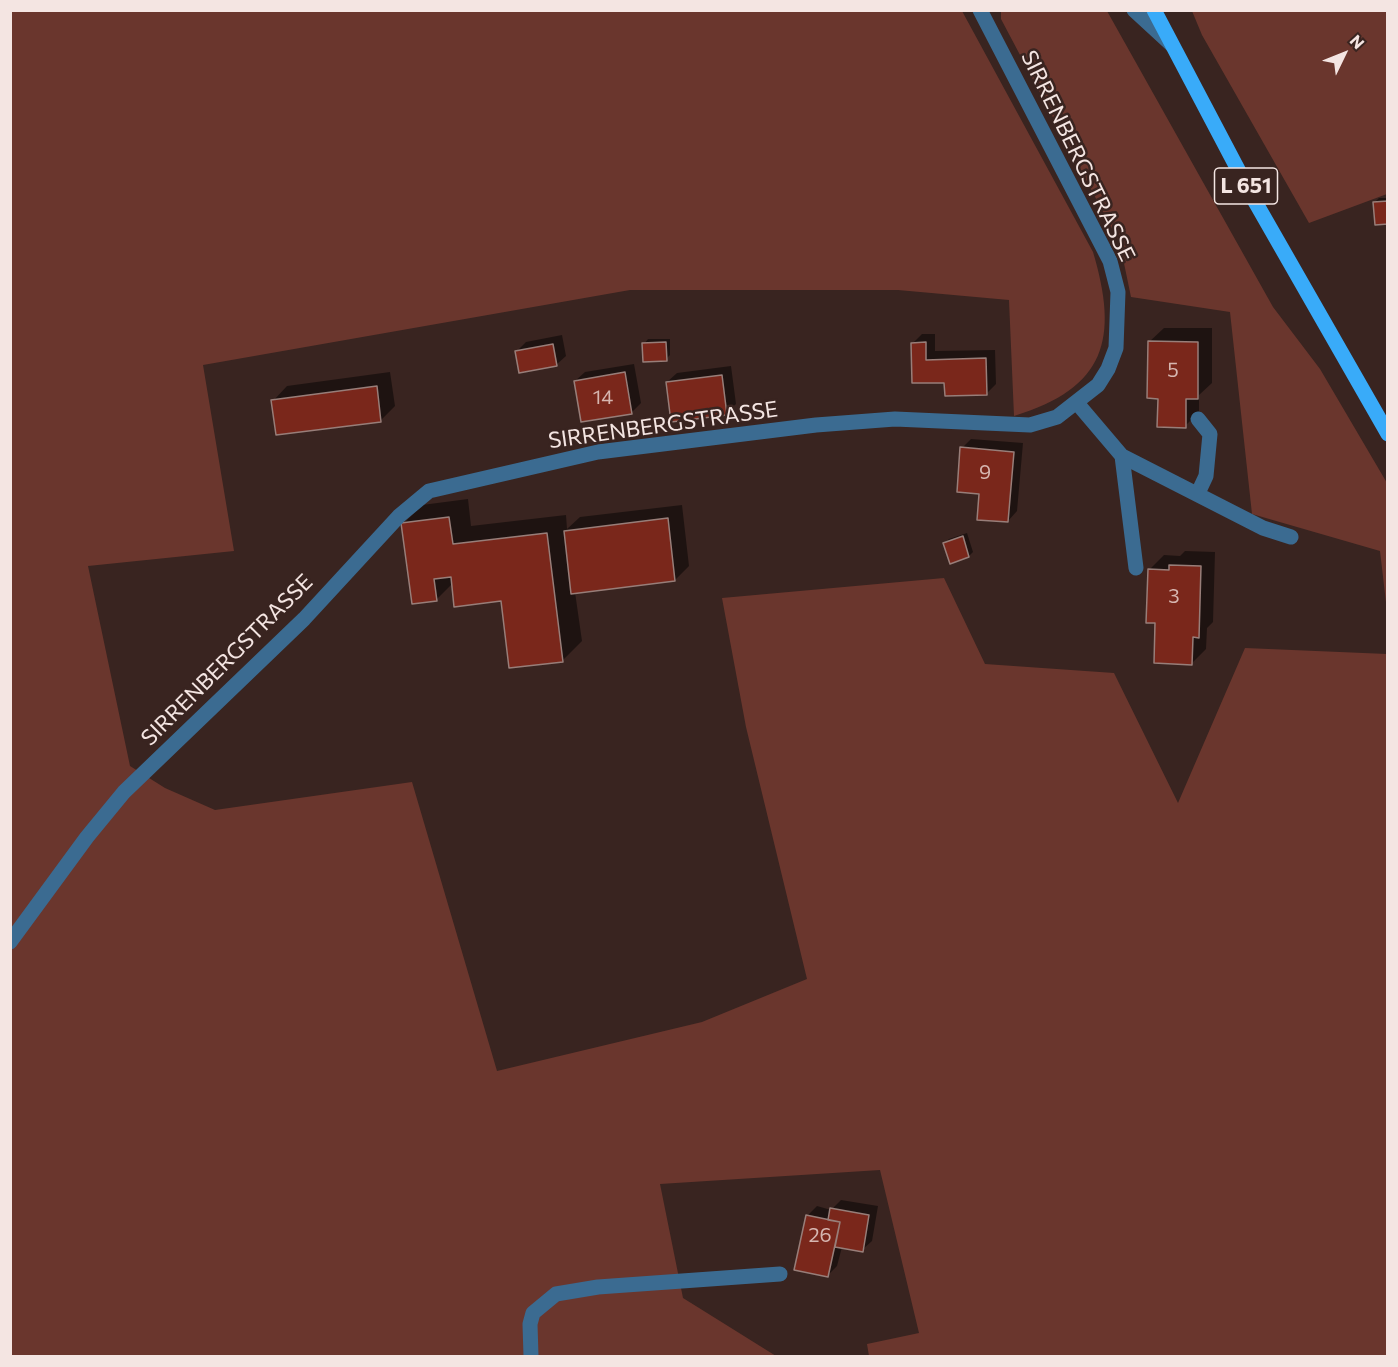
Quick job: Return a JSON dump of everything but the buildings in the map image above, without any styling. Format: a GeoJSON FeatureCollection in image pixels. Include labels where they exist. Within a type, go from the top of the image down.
{"type":"FeatureCollection","features":[{"type":"Feature","properties":{"kind":"main road","name":"L 651"},"geometry":{"type":"LineString","coordinates":[[1154,10],[1253,198],[1388,434]]}},
{"type":"Feature","properties":{"kind":"street","name":"SIRRENBERGSTRASSE"},"geometry":{"type":"LineString","coordinates":[[10,942],[87,837],[124,792],[304,619],[399,516],[429,491],[598,452],[816,425],[895,419],[1030,425],[1057,417],[1098,385],[1108,369],[1116,348],[1118,292],[1110,261],[980,10]]}},
{"type":"Feature","properties":{"kind":"street"},"geometry":{"type":"LineString","coordinates":[[1134,10],[1175,48]]}},
{"type":"Feature","properties":{"kind":"street"},"geometry":{"type":"LineString","coordinates":[[1077,403],[1122,456],[1263,528],[1291,537]]}},
{"type":"Feature","properties":{"kind":"street"},"geometry":{"type":"LineString","coordinates":[[1198,419],[1210,434],[1206,476],[1198,493]]}},
{"type":"Feature","properties":{"kind":"street"},"geometry":{"type":"LineString","coordinates":[[1122,456],[1136,568]]}},
{"type":"Feature","properties":{"kind":"street"},"geometry":{"type":"LineString","coordinates":[[531,1356],[530,1324],[533,1313],[556,1294],[598,1287],[780,1274]]}},
{"type":"Feature","properties":{"kind":"shaded area"},"geometry":{"type":"Polygon","coordinates":[[[10,11],[962,11],[1093,252],[1105,310],[1104,335],[1098,356],[1086,375],[1069,391],[1045,404],[1014,416],[1009,300],[898,290],[630,290],[203,365],[234,551],[88,566],[130,766],[165,788],[215,810],[412,782],[497,1071],[702,1022],[807,979],[746,727],[722,598],[944,578],[985,664],[1114,673],[1178,803],[1245,648],[1387,654],[1387,1356],[869,1356],[867,1344],[919,1333],[880,1170],[660,1184],[683,1298],[776,1356],[11,1356],[10,11]]]}},
{"type":"Feature","properties":{"kind":"shaded area"},"geometry":{"type":"Polygon","coordinates":[[[1001,11],[1107,11],[1273,307],[1320,369],[1387,483],[1387,611],[1380,551],[1252,514],[1230,312],[1131,297],[1120,244],[1001,19],[1001,11]]]}},
{"type":"Feature","properties":{"kind":"shaded area"},"geometry":{"type":"Polygon","coordinates":[[[1192,11],[1387,11],[1387,194],[1309,223],[1202,35],[1192,11]]]}}]}
